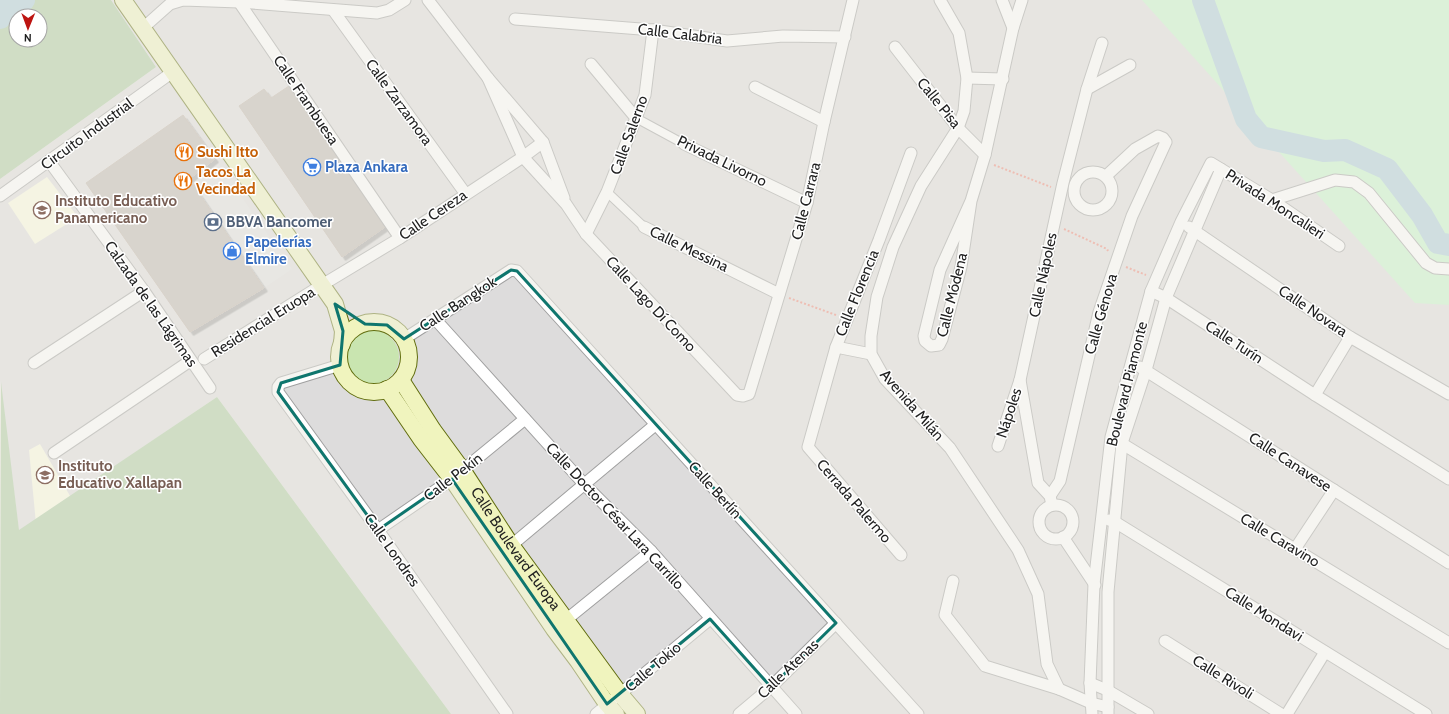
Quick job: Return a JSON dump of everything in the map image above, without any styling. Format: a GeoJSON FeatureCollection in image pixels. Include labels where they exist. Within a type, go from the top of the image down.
{"type":"FeatureCollection","features":[{"type":"Feature","properties":{"kind":"main road"},"geometry":{"type":"LineString","coordinates":[[124,0],[335,304],[343,330],[340,365],[345,376],[353,385],[364,390],[376,392],[387,390],[401,380],[407,371],[409,349],[397,330],[387,324],[376,322],[365,324],[354,329],[347,335],[342,344]]}},
{"type":"Feature","properties":{"kind":"main road"},"geometry":{"type":"LineString","coordinates":[[335,304],[365,324]]}},
{"type":"Feature","properties":{"kind":"main road","name":"Calle Boulevard Europa"},"geometry":{"type":"LineString","coordinates":[[401,380],[427,435]]}},
{"type":"Feature","properties":{"kind":"main road","name":"Calle Boulevard Europa"},"geometry":{"type":"LineString","coordinates":[[387,390],[427,435],[458,475],[506,549],[560,625],[637,714]]}},
{"type":"Feature","properties":{"kind":"main road","name":"Calle Boulevard Europa"},"geometry":{"type":"LineString","coordinates":[[560,625],[578,661],[607,711]]}},
{"type":"Feature","properties":{"kind":"street"},"geometry":{"type":"LineString","coordinates":[[140,23],[170,4],[183,0],[239,2],[378,13],[389,10],[405,0]]}},
{"type":"Feature","properties":{"kind":"street"},"geometry":{"type":"LineString","coordinates":[[428,0],[488,78],[543,142]]}},
{"type":"Feature","properties":{"kind":"street","name":"Calle Carrara"},"geometry":{"type":"LineString","coordinates":[[744,396],[749,394],[808,204],[824,122],[853,0]]}},
{"type":"Feature","properties":{"kind":"street","name":"Avenida Milán"},"geometry":{"type":"LineString","coordinates":[[940,0],[959,33],[967,78],[964,111],[958,128],[921,186],[893,247],[877,297],[871,336],[871,354],[885,379],[950,448],[1018,550],[1038,594],[1047,664],[1059,689]]}},
{"type":"Feature","properties":{"kind":"street"},"geometry":{"type":"LineString","coordinates":[[1002,0],[1013,28]]}},
{"type":"Feature","properties":{"kind":"street","name":"Calle Módena"},"geometry":{"type":"LineString","coordinates":[[971,200],[962,267],[942,339],[939,345],[931,346],[924,341],[924,336],[940,270],[971,200],[984,158],[1003,79],[1013,28],[1022,0]]}},
{"type":"Feature","properties":{"kind":"street","name":"Calle Frambuesa"},"geometry":{"type":"LineString","coordinates":[[239,2],[400,238]]}},
{"type":"Feature","properties":{"kind":"street","name":"Calle Zarzamora"},"geometry":{"type":"LineString","coordinates":[[333,10],[466,193]]}},
{"type":"Feature","properties":{"kind":"street","name":"Calle Calabria"},"geometry":{"type":"LineString","coordinates":[[515,19],[653,30],[727,41],[783,36],[845,37]]}},
{"type":"Feature","properties":{"kind":"street","name":"Calle Salerno"},"geometry":{"type":"LineString","coordinates":[[586,234],[607,192],[645,95],[653,30]]}},
{"type":"Feature","properties":{"kind":"street","name":"Calle Nápoles"},"geometry":{"type":"LineString","coordinates":[[1063,537],[1068,534],[1073,524],[1071,514],[1063,506],[1051,500],[1038,483],[1020,380],[1062,187],[1087,89],[1102,43]]}},
{"type":"Feature","properties":{"kind":"street","name":"Calle Pisa"},"geometry":{"type":"LineString","coordinates":[[895,48],[958,128],[984,158]]}},
{"type":"Feature","properties":{"kind":"street"},"geometry":{"type":"LineString","coordinates":[[591,64],[636,118]]}},
{"type":"Feature","properties":{"kind":"street"},"geometry":{"type":"LineString","coordinates":[[1087,89],[1130,65]]}},
{"type":"Feature","properties":{"kind":"street","name":"Circuito Industrial"},"geometry":{"type":"LineString","coordinates":[[0,196],[174,71]]}},
{"type":"Feature","properties":{"kind":"street","name":"Calle Lago Dí Como"},"geometry":{"type":"LineString","coordinates":[[488,78],[523,156],[566,204],[586,234],[737,395],[744,396]]}},
{"type":"Feature","properties":{"kind":"street"},"geometry":{"type":"LineString","coordinates":[[967,78],[1003,79]]}},
{"type":"Feature","properties":{"kind":"street"},"geometry":{"type":"LineString","coordinates":[[754,87],[824,122]]}},
{"type":"Feature","properties":{"kind":"street","name":"Privada Livorno"},"geometry":{"type":"LineString","coordinates":[[636,118],[684,144],[808,204]]}},
{"type":"Feature","properties":{"kind":"street","name":"Calle Génova"},"geometry":{"type":"LineString","coordinates":[[1051,500],[1060,481],[1099,312],[1132,216],[1166,142],[1163,138],[1158,136],[1135,149],[1106,176]]}},
{"type":"Feature","properties":{"kind":"street","name":"Calle Lago Dí Como"},"geometry":{"type":"LineString","coordinates":[[543,142],[566,204]]}},
{"type":"Feature","properties":{"kind":"street","name":"Calle Cereza"},"geometry":{"type":"LineString","coordinates":[[322,285],[400,238],[543,142]]}},
{"type":"Feature","properties":{"kind":"street","name":"Calle Florencia"},"geometry":{"type":"LineString","coordinates":[[808,447],[836,346],[879,240],[911,153]]}},
{"type":"Feature","properties":{"kind":"street","name":"Calzada de las Lágrimas"},"geometry":{"type":"LineString","coordinates":[[49,161],[144,291],[190,361],[210,388]]}},
{"type":"Feature","properties":{"kind":"street","name":"Privada Moncalieri"},"geometry":{"type":"LineString","coordinates":[[1211,163],[1272,200],[1338,246]]}},
{"type":"Feature","properties":{"kind":"street","name":"Boulevard Piamonte"},"geometry":{"type":"LineString","coordinates":[[1092,709],[1090,683],[1094,584],[1110,438],[1151,291],[1181,222],[1211,163]]}},
{"type":"Feature","properties":{"kind":"street","name":"Boulevard Piamonte"},"geometry":{"type":"LineString","coordinates":[[1108,710],[1108,592],[1122,443],[1146,370],[1166,298],[1221,169]]}},
{"type":"Feature","properties":{"kind":"street"},"geometry":{"type":"LineString","coordinates":[[1092,172],[1106,176],[1113,189],[1112,197],[1108,204],[1095,210],[1088,210],[1081,206],[1076,200],[1074,193],[1075,185],[1078,179],[1084,174],[1092,172]]}},
{"type":"Feature","properties":{"kind":"street"},"geometry":{"type":"LineString","coordinates":[[1272,200],[1334,180],[1354,182],[1369,193],[1426,263],[1435,268],[1449,269]]}},
{"type":"Feature","properties":{"kind":"street"},"geometry":{"type":"LineString","coordinates":[[1062,187],[1075,185]]}},
{"type":"Feature","properties":{"kind":"street","name":"Calle Messina"},"geometry":{"type":"LineString","coordinates":[[607,192],[644,227],[779,294]]}},
{"type":"Feature","properties":{"kind":"street","name":"Calle Novara"},"geometry":{"type":"LineString","coordinates":[[1181,222],[1350,336],[1449,394]]}},
{"type":"Feature","properties":{"kind":"street","name":"Calle Florencia"},"geometry":{"type":"LineString","coordinates":[[879,240],[893,247]]}},
{"type":"Feature","properties":{"kind":"street","name":"Calle Bangkok"},"geometry":{"type":"LineString","coordinates":[[404,339],[511,270]]}},
{"type":"Feature","properties":{"kind":"street","name":"Calle Berlín"},"geometry":{"type":"LineString","coordinates":[[511,270],[517,271],[918,714]]}},
{"type":"Feature","properties":{"kind":"street","name":"Residencial Eruopa"},"geometry":{"type":"LineString","coordinates":[[204,359],[322,285]]}},
{"type":"Feature","properties":{"kind":"street"},"geometry":{"type":"LineString","coordinates":[[34,363],[144,291]]}},
{"type":"Feature","properties":{"kind":"street","name":"Calle Turín"},"geometry":{"type":"LineString","coordinates":[[1151,291],[1166,298],[1315,395],[1449,479]]}},
{"type":"Feature","properties":{"kind":"street","name":"Calle Doctor César Lara Carrillo"},"geometry":{"type":"LineString","coordinates":[[435,318],[584,484],[650,551],[796,714]]}},
{"type":"Feature","properties":{"kind":"street"},"geometry":{"type":"LineString","coordinates":[[1315,395],[1350,336]]}},
{"type":"Feature","properties":{"kind":"street","name":"Calle Florencia"},"geometry":{"type":"LineString","coordinates":[[836,346],[871,354]]}},
{"type":"Feature","properties":{"kind":"street"},"geometry":{"type":"LineString","coordinates":[[54,453],[190,361]]}},
{"type":"Feature","properties":{"kind":"street","name":"Calle Canavese"},"geometry":{"type":"LineString","coordinates":[[1131,362],[1146,370],[1449,562]]}},
{"type":"Feature","properties":{"kind":"street","name":"Calle Londres"},"geometry":{"type":"LineString","coordinates":[[340,365],[281,383],[278,387],[278,392],[378,530],[507,714]]}},
{"type":"Feature","properties":{"kind":"street","name":"Nápoles"},"geometry":{"type":"LineString","coordinates":[[998,446],[1020,380]]}},
{"type":"Feature","properties":{"kind":"street","name":"Calle Pekín"},"geometry":{"type":"LineString","coordinates":[[378,530],[458,475],[525,419]]}},
{"type":"Feature","properties":{"kind":"street"},"geometry":{"type":"LineString","coordinates":[[506,549],[655,424]]}},
{"type":"Feature","properties":{"kind":"street","name":"Calle Caravino"},"geometry":{"type":"LineString","coordinates":[[1110,438],[1122,443],[1449,643]]}},
{"type":"Feature","properties":{"kind":"street","name":"Cerrada Palermo"},"geometry":{"type":"LineString","coordinates":[[808,447],[901,555]]}},
{"type":"Feature","properties":{"kind":"street"},"geometry":{"type":"LineString","coordinates":[[1295,549],[1334,490]]}},
{"type":"Feature","properties":{"kind":"street"},"geometry":{"type":"LineString","coordinates":[[1051,500],[1040,516],[1039,521],[1042,532],[1052,538],[1063,537],[1094,584],[1108,592]]}},
{"type":"Feature","properties":{"kind":"street","name":"Calle Mondavi"},"geometry":{"type":"LineString","coordinates":[[1101,519],[1115,522],[1426,714]]}},
{"type":"Feature","properties":{"kind":"street"},"geometry":{"type":"LineString","coordinates":[[560,625],[650,551]]}},
{"type":"Feature","properties":{"kind":"street"},"geometry":{"type":"LineString","coordinates":[[953,581],[945,614],[985,666],[1059,689],[1092,709],[1108,710]]}},
{"type":"Feature","properties":{"kind":"street","name":"Calle Tokio"},"geometry":{"type":"LineString","coordinates":[[607,711],[620,694],[710,619]]}},
{"type":"Feature","properties":{"kind":"street","name":"Calle Atenas"},"geometry":{"type":"LineString","coordinates":[[739,714],[771,687],[836,623]]}},
{"type":"Feature","properties":{"kind":"street","name":"Calle Rivoli"},"geometry":{"type":"LineString","coordinates":[[1165,641],[1281,714]]}},
{"type":"Feature","properties":{"kind":"street"},"geometry":{"type":"LineString","coordinates":[[1287,714],[1325,652]]}},
{"type":"Feature","properties":{"kind":"street"},"geometry":{"type":"LineString","coordinates":[[1090,683],[1107,690],[1148,714]]}},
{"type":"Feature","properties":{"kind":"path"},"geometry":{"type":"LineString","coordinates":[[984,158],[1062,187]]}},
{"type":"Feature","properties":{"kind":"path"},"geometry":{"type":"LineString","coordinates":[[1054,225],[1107,249],[1116,263],[1156,279]]}},
{"type":"Feature","properties":{"kind":"path"},"geometry":{"type":"LineString","coordinates":[[779,294],[847,319]]}},
{"type":"Feature","properties":{"kind":"highlighted area"},"geometry":{"type":"Polygon","coordinates":[[[511,270],[517,271],[836,623],[771,687],[710,619],[607,704],[452,479],[378,530],[278,392],[281,383],[340,365],[343,331],[335,304],[365,324],[387,325],[404,339],[511,270]]]}},
{"type":"Feature","properties":{"kind":"shaded area"},"geometry":{"type":"Polygon","coordinates":[[[111,0],[1449,0],[1449,714],[451,714],[217,397],[19,531],[0,381],[0,179],[156,67],[111,0]]]}},
{"type":"Feature","properties":{"kind":"shaded area"},"geometry":{"type":"Polygon","coordinates":[[[215,159],[292,269],[264,288],[189,179],[215,159]]]}},
{"type":"Feature","properties":{"kind":"shaded area","name":"Instituto Educativo Panamericano"},"geometry":{"type":"Polygon","coordinates":[[[47,177],[78,217],[35,244],[8,203],[47,177]]]}},
{"type":"Feature","properties":{"kind":"shaded area","name":"Instituto Educativo Xallapan"},"geometry":{"type":"Polygon","coordinates":[[[40,444],[73,501],[36,524],[29,450],[40,444]]]}},
{"type":"Feature","properties":{"kind":"green space"},"geometry":{"type":"Polygon","coordinates":[[[0,0],[111,0],[156,67],[0,179],[0,0]]]}},
{"type":"Feature","properties":{"kind":"green space"},"geometry":{"type":"Polygon","coordinates":[[[1142,0],[1449,0],[1449,305],[1415,303],[1142,0]]]}},
{"type":"Feature","properties":{"kind":"green space"},"geometry":{"type":"Polygon","coordinates":[[[367,330],[377,330],[387,334],[395,342],[399,352],[399,362],[395,372],[387,380],[377,384],[367,384],[357,380],[349,372],[345,362],[345,352],[349,342],[357,334],[367,330]]]}},
{"type":"Feature","properties":{"kind":"green space"},"geometry":{"type":"Polygon","coordinates":[[[1,382],[19,530],[217,397],[451,714],[0,714],[1,382]]]}},
{"type":"Feature","properties":{"kind":"building","name":"Plaza Ankara"},"geometry":{"type":"Polygon","coordinates":[[[289,86],[385,227],[342,257],[239,106],[264,89],[271,98],[289,86]]]}},
{"type":"Feature","properties":{"kind":"building"},"geometry":{"type":"Polygon","coordinates":[[[183,115],[215,159],[189,179],[264,288],[190,332],[86,183],[183,115]]]}},
{"type":"Feature","properties":{"kind":"waterway"},"geometry":{"type":"LineString","coordinates":[[0,18],[8,7],[24,0]]}},
{"type":"Feature","properties":{"kind":"waterway"},"geometry":{"type":"LineString","coordinates":[[1203,0],[1246,119],[1261,137],[1324,151],[1345,150],[1387,169],[1422,215],[1438,243],[1449,245]]}},
{"type":"Feature","properties":{"kind":"place","name":"Sushi Itto"},"geometry":{"type":"Point","coordinates":[184,152]}},
{"type":"Feature","properties":{"kind":"place","name":"Plaza Ankara"},"geometry":{"type":"Point","coordinates":[312,167]}},
{"type":"Feature","properties":{"kind":"place","name":"Tacos La Vecindad"},"geometry":{"type":"Point","coordinates":[183,181]}},
{"type":"Feature","properties":{"kind":"place","name":"Instituto Educativo Panamericano"},"geometry":{"type":"Point","coordinates":[42,210]}},
{"type":"Feature","properties":{"kind":"place","name":"BBVA Bancomer"},"geometry":{"type":"Point","coordinates":[213,222]}},
{"type":"Feature","properties":{"kind":"place","name":"Papelerías Elmire"},"geometry":{"type":"Point","coordinates":[232,251]}},
{"type":"Feature","properties":{"kind":"place","name":"Instituto Educativo Xallapan"},"geometry":{"type":"Point","coordinates":[45,475]}}]}
